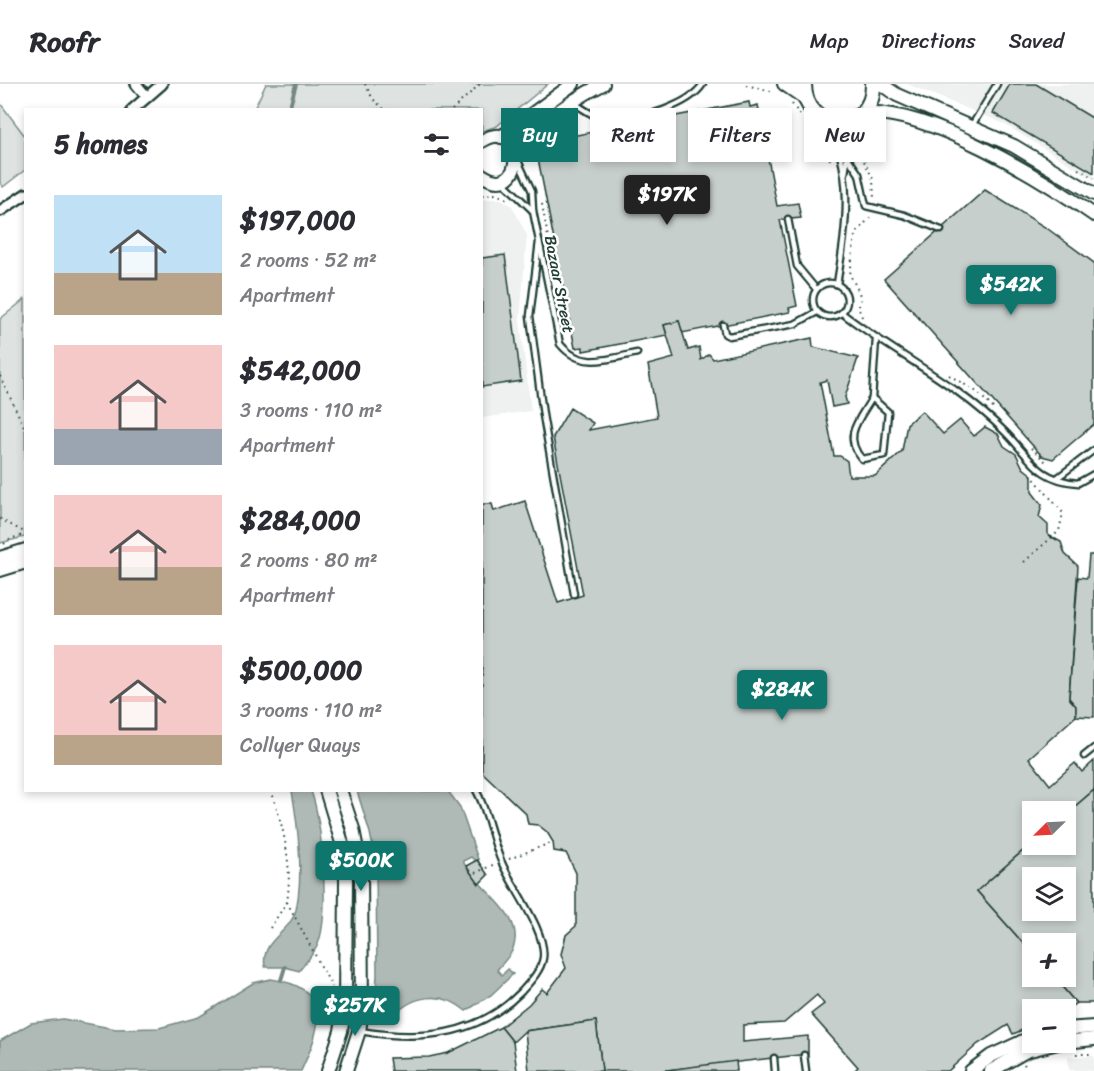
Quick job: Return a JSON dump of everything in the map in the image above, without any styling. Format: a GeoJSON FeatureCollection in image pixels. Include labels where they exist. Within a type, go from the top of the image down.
{"type":"FeatureCollection","features":[{"type":"Feature","properties":{"kind":"main road"},"geometry":{"type":"LineString","coordinates":[[804,84],[808,104],[812,108]]}},
{"type":"Feature","properties":{"kind":"main road"},"geometry":{"type":"LineString","coordinates":[[865,108],[873,95],[873,84]]}},
{"type":"Feature","properties":{"kind":"street"},"geometry":{"type":"LineString","coordinates":[[136,84],[147,98]]}},
{"type":"Feature","properties":{"kind":"street"},"geometry":{"type":"LineString","coordinates":[[134,108],[162,84]]}},
{"type":"Feature","properties":{"kind":"street"},"geometry":{"type":"LineString","coordinates":[[540,108],[573,84]]}},
{"type":"Feature","properties":{"kind":"street"},"geometry":{"type":"LineString","coordinates":[[564,108],[603,84]]}},
{"type":"Feature","properties":{"kind":"street"},"geometry":{"type":"LineString","coordinates":[[881,84],[897,95],[972,126],[1040,160],[1094,194]]}},
{"type":"Feature","properties":{"kind":"street"},"geometry":{"type":"LineString","coordinates":[[781,89],[803,97],[808,104]]}},
{"type":"Feature","properties":{"kind":"street"},"geometry":{"type":"LineString","coordinates":[[886,114],[892,114],[965,141],[1031,173],[1094,215]]}},
{"type":"Feature","properties":{"kind":"street"},"geometry":{"type":"LineString","coordinates":[[483,141],[501,137]]}},
{"type":"Feature","properties":{"kind":"street"},"geometry":{"type":"LineString","coordinates":[[488,179],[514,170],[516,162]]}},
{"type":"Feature","properties":{"kind":"street"},"geometry":{"type":"LineString","coordinates":[[0,211],[24,195]]}},
{"type":"Feature","properties":{"kind":"street"},"geometry":{"type":"LineString","coordinates":[[0,558],[24,551]]}},
{"type":"Feature","properties":{"kind":"street"},"geometry":{"type":"LineString","coordinates":[[0,570],[24,563]]}},
{"type":"Feature","properties":{"kind":"street"},"geometry":{"type":"LineString","coordinates":[[328,1071],[341,1031],[345,858],[329,792]]}},
{"type":"Feature","properties":{"kind":"street"},"geometry":{"type":"LineString","coordinates":[[341,792],[353,829],[361,871],[362,988],[359,1030],[346,1071]]}},
{"type":"Feature","properties":{"kind":"street"},"geometry":{"type":"LineString","coordinates":[[1076,1028],[1094,1027]]}},
{"type":"Feature","properties":{"kind":"street"},"geometry":{"type":"LineString","coordinates":[[1076,1041],[1094,1040]]}},
{"type":"Feature","properties":{"kind":"street"},"geometry":{"type":"LineString","coordinates":[[971,1071],[991,1056],[1022,1042]]}},
{"type":"Feature","properties":{"kind":"street"},"geometry":{"type":"LineString","coordinates":[[991,1071],[1024,1053]]}},
{"type":"Feature","properties":{"kind":"lane"},"geometry":{"type":"LineString","coordinates":[[572,101],[592,114],[615,120],[666,110],[691,96],[703,84]]}},
{"type":"Feature","properties":{"kind":"lane"},"geometry":{"type":"LineString","coordinates":[[965,141],[997,84]]}},
{"type":"Feature","properties":{"kind":"lane","name":"Bazaar Street"},"geometry":{"type":"LineString","coordinates":[[520,162],[532,189],[533,211],[560,344],[566,352],[584,362],[637,353]]}},
{"type":"Feature","properties":{"kind":"lane"},"geometry":{"type":"LineString","coordinates":[[837,284],[847,220],[844,176],[840,162]]}},
{"type":"Feature","properties":{"kind":"lane"},"geometry":{"type":"LineString","coordinates":[[844,176],[847,162]]}},
{"type":"Feature","properties":{"kind":"lane"},"geometry":{"type":"LineString","coordinates":[[851,162],[859,174],[864,203],[873,209],[904,215],[941,230]]}},
{"type":"Feature","properties":{"kind":"lane"},"geometry":{"type":"LineString","coordinates":[[488,179],[533,211]]}},
{"type":"Feature","properties":{"kind":"lane"},"geometry":{"type":"LineString","coordinates":[[788,219],[797,267],[816,289]]}},
{"type":"Feature","properties":{"kind":"lane"},"geometry":{"type":"LineString","coordinates":[[539,242],[530,316],[543,415],[574,594]]}},
{"type":"Feature","properties":{"kind":"lane"},"geometry":{"type":"LineString","coordinates":[[827,282],[837,284],[847,297],[842,313],[826,317],[817,312],[813,302],[816,289],[827,282]]}},
{"type":"Feature","properties":{"kind":"lane"},"geometry":{"type":"LineString","coordinates":[[723,325],[725,334],[729,336],[795,324],[817,312]]}},
{"type":"Feature","properties":{"kind":"lane"},"geometry":{"type":"LineString","coordinates":[[842,313],[876,339],[950,385],[987,414],[1043,474],[1078,483],[1094,474]]}},
{"type":"Feature","properties":{"kind":"lane"},"geometry":{"type":"LineString","coordinates":[[872,398],[888,412],[884,455],[862,459],[853,449],[852,431],[872,398],[876,339]]}},
{"type":"Feature","properties":{"kind":"lane"},"geometry":{"type":"LineString","coordinates":[[1057,478],[1094,450]]}},
{"type":"Feature","properties":{"kind":"lane"},"geometry":{"type":"LineString","coordinates":[[1084,756],[1094,748]]}},
{"type":"Feature","properties":{"kind":"lane"},"geometry":{"type":"LineString","coordinates":[[341,996],[359,1030],[419,1036],[464,1029],[504,1007],[530,981],[542,962],[543,951],[526,907],[501,862],[486,811],[477,792]]}},
{"type":"Feature","properties":{"kind":"lane"},"geometry":{"type":"LineString","coordinates":[[804,1055],[806,1071]]}},
{"type":"Feature","properties":{"kind":"lane"},"geometry":{"type":"LineString","coordinates":[[774,1058],[775,1071]]}},
{"type":"Feature","properties":{"kind":"path"},"geometry":{"type":"LineString","coordinates":[[365,84],[383,108]]}},
{"type":"Feature","properties":{"kind":"path"},"geometry":{"type":"LineString","coordinates":[[454,108],[480,84]]}},
{"type":"Feature","properties":{"kind":"path"},"geometry":{"type":"LineString","coordinates":[[746,85],[781,89]]}},
{"type":"Feature","properties":{"kind":"path"},"geometry":{"type":"LineString","coordinates":[[790,102],[804,120]]}},
{"type":"Feature","properties":{"kind":"path"},"geometry":{"type":"LineString","coordinates":[[863,318],[858,307],[861,302],[859,292],[850,275],[855,235],[863,229],[873,209],[873,179],[864,162]]}},
{"type":"Feature","properties":{"kind":"path"},"geometry":{"type":"LineString","coordinates":[[483,195],[496,194],[515,205]]}},
{"type":"Feature","properties":{"kind":"path"},"geometry":{"type":"LineString","coordinates":[[540,198],[554,267]]}},
{"type":"Feature","properties":{"kind":"path"},"geometry":{"type":"LineString","coordinates":[[947,374],[977,392],[1002,417]]}},
{"type":"Feature","properties":{"kind":"path"},"geometry":{"type":"LineString","coordinates":[[0,376],[24,427]]}},
{"type":"Feature","properties":{"kind":"path"},"geometry":{"type":"LineString","coordinates":[[1027,443],[1046,462],[1044,464]]}},
{"type":"Feature","properties":{"kind":"path"},"geometry":{"type":"LineString","coordinates":[[1024,562],[1059,531],[1063,513],[1031,475]]}},
{"type":"Feature","properties":{"kind":"path"},"geometry":{"type":"LineString","coordinates":[[0,519],[24,532]]}},
{"type":"Feature","properties":{"kind":"path"},"geometry":{"type":"LineString","coordinates":[[0,547],[10,538],[24,534]]}},
{"type":"Feature","properties":{"kind":"path"},"geometry":{"type":"LineString","coordinates":[[270,928],[287,902],[289,890],[285,835],[272,792]]}},
{"type":"Feature","properties":{"kind":"path"},"geometry":{"type":"LineString","coordinates":[[475,873],[554,842]]}},
{"type":"Feature","properties":{"kind":"path"},"geometry":{"type":"LineString","coordinates":[[287,902],[341,996]]}},
{"type":"Feature","properties":{"kind":"path"},"geometry":{"type":"LineString","coordinates":[[1024,1064],[1028,1071]]}},
{"type":"Feature","properties":{"kind":"shaded area"},"geometry":{"type":"Polygon","coordinates":[[[266,84],[548,84],[519,108],[501,108],[501,123],[483,131],[483,108],[254,108],[266,84]]]}},
{"type":"Feature","properties":{"kind":"shaded area"},"geometry":{"type":"Polygon","coordinates":[[[907,84],[1094,84],[1094,179],[1002,123],[907,84]]]}},
{"type":"Feature","properties":{"kind":"shaded area"},"geometry":{"type":"Polygon","coordinates":[[[0,103],[24,135],[24,171],[3,187],[0,182],[0,103]]]}},
{"type":"Feature","properties":{"kind":"shaded area"},"geometry":{"type":"Polygon","coordinates":[[[501,199],[512,206],[527,235],[520,321],[531,411],[483,418],[483,200],[501,199]]]}},
{"type":"Feature","properties":{"kind":"shaded area"},"geometry":{"type":"Polygon","coordinates":[[[24,300],[24,537],[0,543],[0,319],[24,300]]]}},
{"type":"Feature","properties":{"kind":"shaded area"},"geometry":{"type":"Polygon","coordinates":[[[292,792],[311,792],[321,845],[324,912],[318,944],[299,971],[285,967],[265,967],[267,950],[288,925],[296,910],[300,881],[292,792]]]}},
{"type":"Feature","properties":{"kind":"shaded area"},"geometry":{"type":"Polygon","coordinates":[[[357,792],[449,792],[460,807],[480,865],[471,857],[463,861],[478,882],[507,914],[513,925],[515,938],[512,951],[497,970],[502,975],[508,969],[513,974],[491,995],[466,1011],[447,1000],[427,998],[407,1005],[390,1020],[378,1015],[375,1007],[376,862],[357,792]]]}},
{"type":"Feature","properties":{"kind":"shaded area"},"geometry":{"type":"Polygon","coordinates":[[[271,979],[306,991],[314,1001],[318,1012],[314,1040],[301,1071],[0,1071],[0,1041],[31,1023],[63,1019],[116,1029],[159,1028],[199,1017],[253,983],[271,979]]]}},
{"type":"Feature","properties":{"kind":"shaded area"},"geometry":{"type":"Polygon","coordinates":[[[1094,1056],[1094,1071],[1069,1070],[1068,1057],[1094,1056]]]}},
{"type":"Feature","properties":{"kind":"building"},"geometry":{"type":"Polygon","coordinates":[[[1010,84],[1036,84],[1094,119],[1094,173],[993,113],[1010,84]]]}},
{"type":"Feature","properties":{"kind":"building"},"geometry":{"type":"Polygon","coordinates":[[[749,102],[750,107],[758,105],[759,108],[718,108],[749,102]]]}},
{"type":"Feature","properties":{"kind":"building"},"geometry":{"type":"Polygon","coordinates":[[[688,114],[688,162],[769,162],[777,206],[798,203],[801,218],[780,220],[797,306],[789,308],[790,312],[682,333],[679,321],[664,325],[667,335],[583,351],[583,347],[575,348],[539,162],[578,162],[578,135],[590,132],[590,162],[676,162],[676,116],[688,114]]]}},
{"type":"Feature","properties":{"kind":"building"},"geometry":{"type":"Polygon","coordinates":[[[985,190],[1048,229],[1094,263],[1094,424],[1053,459],[1042,456],[884,279],[985,190]]]}},
{"type":"Feature","properties":{"kind":"building"},"geometry":{"type":"Polygon","coordinates":[[[505,255],[521,381],[483,387],[483,258],[505,255]]]}},
{"type":"Feature","properties":{"kind":"building"},"geometry":{"type":"Polygon","coordinates":[[[679,321],[688,350],[699,347],[701,360],[709,354],[713,359],[812,338],[813,347],[858,358],[845,397],[847,404],[832,407],[827,380],[820,382],[834,456],[840,456],[847,461],[849,476],[875,476],[902,451],[907,424],[922,411],[943,434],[960,420],[974,436],[985,427],[998,434],[1004,446],[1016,454],[1023,468],[1032,475],[1032,492],[1042,505],[1039,517],[1048,525],[1048,535],[1061,542],[1065,554],[1078,566],[1069,698],[1076,706],[1076,716],[1029,758],[1050,785],[1075,763],[1082,772],[1094,761],[1094,790],[1076,806],[1076,801],[1022,801],[1022,852],[977,891],[1022,942],[1022,987],[1062,987],[1073,999],[1022,999],[1022,1030],[1013,1034],[1008,1025],[978,1044],[948,1071],[854,1071],[858,1067],[811,1014],[824,1004],[817,995],[784,1023],[743,1025],[743,1042],[808,1036],[808,1054],[659,1071],[602,1071],[596,1021],[525,1031],[513,1042],[501,1027],[529,1004],[542,989],[547,993],[566,968],[561,954],[566,935],[576,926],[576,873],[566,853],[554,851],[553,842],[547,832],[538,825],[528,824],[526,814],[483,773],[483,504],[492,504],[494,511],[525,501],[558,603],[583,595],[553,437],[570,408],[593,423],[589,430],[657,417],[648,365],[674,358],[664,325],[679,321]]]}},
{"type":"Feature","properties":{"kind":"building"},"geometry":{"type":"Polygon","coordinates":[[[1089,555],[1094,555],[1094,717],[1076,716],[1076,706],[1069,698],[1078,577],[1087,578],[1089,555]]]}},
{"type":"Feature","properties":{"kind":"building"},"geometry":{"type":"Polygon","coordinates":[[[1094,790],[1094,1003],[1076,1003],[1076,999],[1073,999],[1062,987],[1076,987],[1076,933],[1022,933],[1022,942],[977,891],[1022,852],[1022,855],[1076,855],[1076,806],[1094,790]]]}},
{"type":"Feature","properties":{"kind":"building"},"geometry":{"type":"Polygon","coordinates":[[[477,860],[488,875],[479,884],[466,866],[477,860]]]}},
{"type":"Feature","properties":{"kind":"building"},"geometry":{"type":"Polygon","coordinates":[[[596,1021],[602,1071],[529,1071],[525,1031],[596,1021]]]}},
{"type":"Feature","properties":{"kind":"building"},"geometry":{"type":"Polygon","coordinates":[[[501,1027],[513,1042],[517,1071],[391,1071],[389,1058],[429,1057],[448,1053],[501,1027]]]}},
{"type":"Feature","properties":{"kind":"building"},"geometry":{"type":"Polygon","coordinates":[[[736,1061],[737,1071],[659,1071],[736,1061]]]}},
{"type":"Feature","properties":{"kind":"waterway"},"geometry":{"type":"LineString","coordinates":[[290,108],[296,84]]}},
{"type":"Feature","properties":{"kind":"waterway"},"geometry":{"type":"LineString","coordinates":[[281,980],[285,967]]}},
{"type":"Feature","properties":{"kind":"waterway"},"geometry":{"type":"LineString","coordinates":[[317,1006],[331,993]]}}]}
